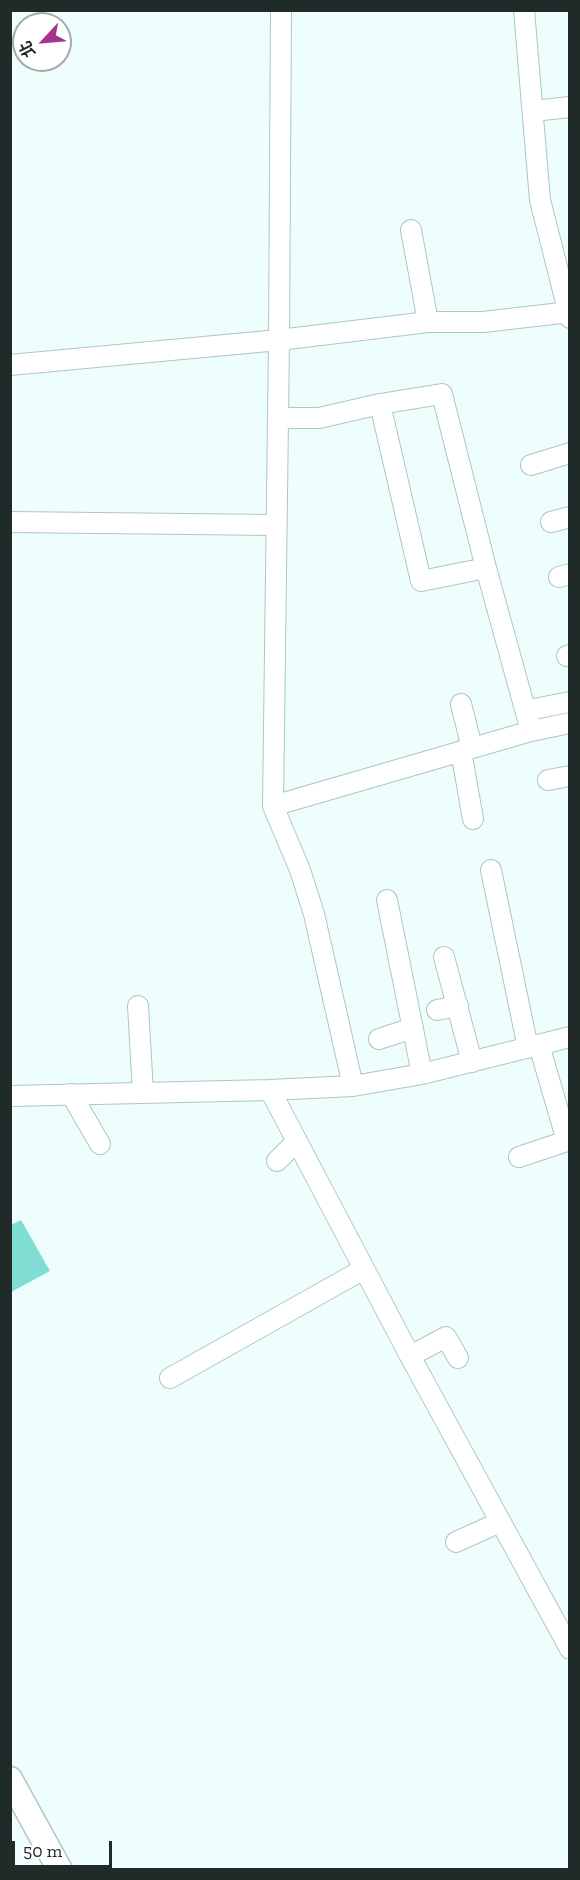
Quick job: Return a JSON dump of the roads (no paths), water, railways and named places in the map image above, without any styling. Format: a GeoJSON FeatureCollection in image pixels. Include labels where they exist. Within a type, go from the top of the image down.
{"type":"FeatureCollection","features":[{"type":"Feature","properties":{"kind":"main road"},"geometry":{"type":"LineString","coordinates":[[10,1779],[60,1869]]}},
{"type":"Feature","properties":{"kind":"street"},"geometry":{"type":"LineString","coordinates":[[281,10],[273,806],[300,870],[314,914],[353,1086]]}},
{"type":"Feature","properties":{"kind":"street"},"geometry":{"type":"LineString","coordinates":[[10,365],[279,340],[428,322],[483,322],[569,314],[540,200],[524,10]]}},
{"type":"Feature","properties":{"kind":"street"},"geometry":{"type":"LineString","coordinates":[[533,111],[570,107]]}},
{"type":"Feature","properties":{"kind":"street"},"geometry":{"type":"LineString","coordinates":[[411,230],[428,322]]}},
{"type":"Feature","properties":{"kind":"street"},"geometry":{"type":"LineString","coordinates":[[278,418],[319,418],[380,404],[442,394],[486,568],[531,731]]}},
{"type":"Feature","properties":{"kind":"street"},"geometry":{"type":"LineString","coordinates":[[380,404],[422,581],[486,568]]}},
{"type":"Feature","properties":{"kind":"street"},"geometry":{"type":"LineString","coordinates":[[531,465],[570,453]]}},
{"type":"Feature","properties":{"kind":"street"},"geometry":{"type":"LineString","coordinates":[[10,522],[276,525]]}},
{"type":"Feature","properties":{"kind":"street"},"geometry":{"type":"LineString","coordinates":[[534,709],[570,702]]}},
{"type":"Feature","properties":{"kind":"street"},"geometry":{"type":"LineString","coordinates":[[461,704],[473,819]]}},
{"type":"Feature","properties":{"kind":"street"},"geometry":{"type":"LineString","coordinates":[[273,806],[531,731],[570,723]]}},
{"type":"Feature","properties":{"kind":"street"},"geometry":{"type":"LineString","coordinates":[[548,780],[570,776]]}},
{"type":"Feature","properties":{"kind":"street"},"geometry":{"type":"LineString","coordinates":[[490,870],[534,1047],[567,1141],[519,1157]]}},
{"type":"Feature","properties":{"kind":"street"},"geometry":{"type":"LineString","coordinates":[[387,900],[422,1074]]}},
{"type":"Feature","properties":{"kind":"street"},"geometry":{"type":"LineString","coordinates":[[444,957],[472,1062]]}},
{"type":"Feature","properties":{"kind":"street"},"geometry":{"type":"LineString","coordinates":[[138,1006],[143,1092]]}},
{"type":"Feature","properties":{"kind":"street"},"geometry":{"type":"LineString","coordinates":[[436,1010],[458,1006]]}},
{"type":"Feature","properties":{"kind":"street"},"geometry":{"type":"LineString","coordinates":[[380,1039],[412,1028]]}},
{"type":"Feature","properties":{"kind":"street"},"geometry":{"type":"LineString","coordinates":[[10,1096],[353,1086],[422,1074],[570,1037]]}},
{"type":"Feature","properties":{"kind":"street"},"geometry":{"type":"LineString","coordinates":[[270,1090],[410,1356],[570,1649]]}},
{"type":"Feature","properties":{"kind":"street"},"geometry":{"type":"LineString","coordinates":[[71,1094],[100,1144]]}},
{"type":"Feature","properties":{"kind":"street"},"geometry":{"type":"LineString","coordinates":[[277,1161],[297,1141]]}},
{"type":"Feature","properties":{"kind":"street"},"geometry":{"type":"LineString","coordinates":[[170,1378],[364,1269]]}},
{"type":"Feature","properties":{"kind":"street"},"geometry":{"type":"LineString","coordinates":[[410,1356],[446,1337],[458,1358]]}},
{"type":"Feature","properties":{"kind":"street"},"geometry":{"type":"LineString","coordinates":[[456,1542],[500,1522]]}}]}
